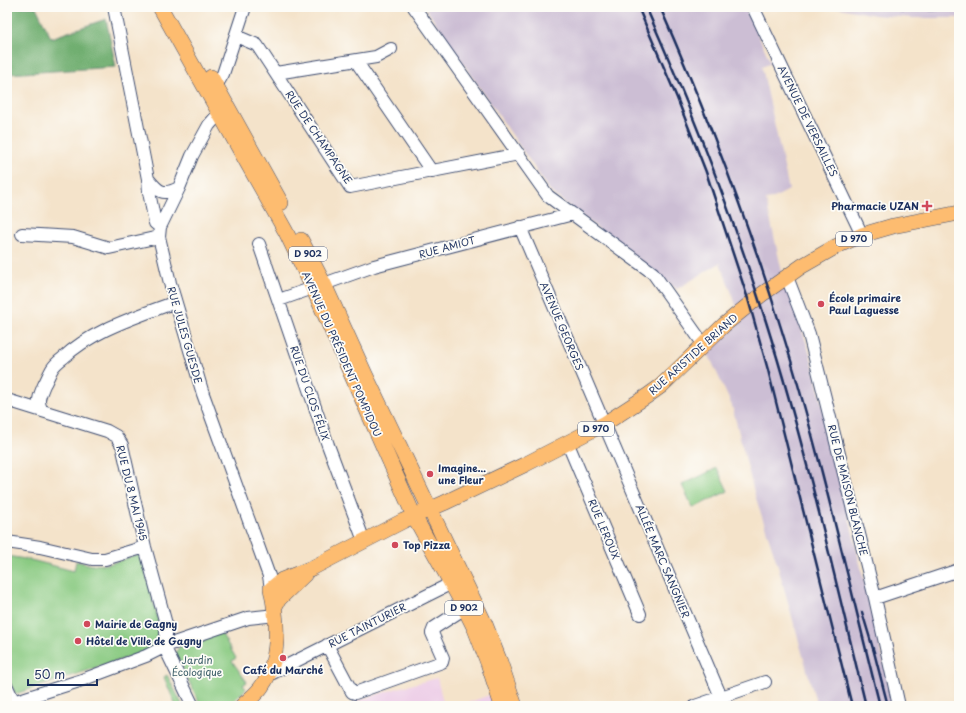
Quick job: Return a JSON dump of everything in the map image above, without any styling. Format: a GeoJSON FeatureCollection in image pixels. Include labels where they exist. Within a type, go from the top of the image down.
{"type":"FeatureCollection","features":[{"type":"Feature","properties":{"kind":"main road","name":"AVENUE DU PRÉSIDENT POMPIDOU"},"geometry":{"type":"LineString","coordinates":[[160,7],[293,226],[319,286],[375,428],[414,516]]}},
{"type":"Feature","properties":{"kind":"main road","name":"AVENUE DU PRÉSIDENT POMPIDOU"},"geometry":{"type":"LineString","coordinates":[[172,7],[212,91]]}},
{"type":"Feature","properties":{"kind":"main road","name":"RUE ARISTIDE BRIAND"},"geometry":{"type":"LineString","coordinates":[[414,516],[568,444],[604,424],[647,396],[738,313],[787,277],[819,256],[862,235],[906,223],[959,213]]}},
{"type":"Feature","properties":{"kind":"main road","name":"AVENUE DU PRÉSIDENT POMPIDOU"},"geometry":{"type":"LineString","coordinates":[[319,286],[429,509]]}},
{"type":"Feature","properties":{"kind":"main road"},"geometry":{"type":"LineString","coordinates":[[375,428],[398,461],[416,501],[429,509]]}},
{"type":"Feature","properties":{"kind":"main road"},"geometry":{"type":"LineString","coordinates":[[438,526],[444,503]]}},
{"type":"Feature","properties":{"kind":"main road","name":"D 902"},"geometry":{"type":"LineString","coordinates":[[429,509],[438,526],[465,608],[475,629],[502,706]]}},
{"type":"Feature","properties":{"kind":"main road"},"geometry":{"type":"LineString","coordinates":[[272,589],[282,580],[312,568],[414,516]]}},
{"type":"Feature","properties":{"kind":"main road","name":"D 902"},"geometry":{"type":"LineString","coordinates":[[414,516],[460,583],[470,594],[492,640],[514,706]]}},
{"type":"Feature","properties":{"kind":"main road"},"geometry":{"type":"LineString","coordinates":[[275,610],[279,599],[312,568]]}},
{"type":"Feature","properties":{"kind":"main road","name":"RUE JULES GUESDE"},"geometry":{"type":"LineString","coordinates":[[248,703],[262,687],[268,676],[274,658],[277,634],[272,589]]}},
{"type":"Feature","properties":{"kind":"street","name":"RUE JULES GUESDE"},"geometry":{"type":"LineString","coordinates":[[114,7],[148,179],[155,223],[160,232],[175,302],[202,394],[269,576],[272,589]]}},
{"type":"Feature","properties":{"kind":"street"},"geometry":{"type":"LineString","coordinates":[[212,91],[223,74],[246,7]]}},
{"type":"Feature","properties":{"kind":"street"},"geometry":{"type":"LineString","coordinates":[[414,7],[548,196],[653,273],[704,345]]}},
{"type":"Feature","properties":{"kind":"street","name":"AVENUE DE VERSAILLES"},"geometry":{"type":"LineString","coordinates":[[753,7],[862,235]]}},
{"type":"Feature","properties":{"kind":"street","name":"RUE DE CHAMPAGNE"},"geometry":{"type":"LineString","coordinates":[[236,36],[257,44],[350,187],[519,154]]}},
{"type":"Feature","properties":{"kind":"street"},"geometry":{"type":"LineString","coordinates":[[276,73],[376,58],[391,49]]}},
{"type":"Feature","properties":{"kind":"street"},"geometry":{"type":"LineString","coordinates":[[356,61],[432,172]]}},
{"type":"Feature","properties":{"kind":"street"},"geometry":{"type":"LineString","coordinates":[[22,234],[73,237],[110,248],[160,232],[192,156],[209,125],[223,110]]}},
{"type":"Feature","properties":{"kind":"street"},"geometry":{"type":"LineString","coordinates":[[148,179],[157,190],[164,193],[179,188]]}},
{"type":"Feature","properties":{"kind":"street","name":"RUE AMIOT"},"geometry":{"type":"LineString","coordinates":[[278,300],[374,266],[573,214]]}},
{"type":"Feature","properties":{"kind":"street","name":"AVENUE GEORGES"},"geometry":{"type":"LineString","coordinates":[[520,227],[604,424]]}},
{"type":"Feature","properties":{"kind":"street","name":"RUE DU CLOS FÉLIX"},"geometry":{"type":"LineString","coordinates":[[259,244],[328,445],[364,542]]}},
{"type":"Feature","properties":{"kind":"street","name":"RUE DE MAISON BLANCHE"},"geometry":{"type":"LineString","coordinates":[[787,277],[809,334],[875,598],[899,706]]}},
{"type":"Feature","properties":{"kind":"street"},"geometry":{"type":"LineString","coordinates":[[42,411],[38,404],[38,398],[53,368],[70,351],[85,340],[112,327],[175,302]]}},
{"type":"Feature","properties":{"kind":"street"},"geometry":{"type":"LineString","coordinates":[[22,405],[38,398]]}},
{"type":"Feature","properties":{"kind":"street","name":"RUE DU 8 MAI 1945"},"geometry":{"type":"LineString","coordinates":[[7,400],[107,431],[116,436],[122,445],[166,624],[164,646]]}},
{"type":"Feature","properties":{"kind":"street","name":"ALLÉE MARC SANGNIER"},"geometry":{"type":"LineString","coordinates":[[604,424],[721,697]]}},
{"type":"Feature","properties":{"kind":"street","name":"RUE LEROUX"},"geometry":{"type":"LineString","coordinates":[[568,444],[640,614]]}},
{"type":"Feature","properties":{"kind":"street"},"geometry":{"type":"LineString","coordinates":[[7,542],[47,549],[92,560],[105,559],[146,547]]}},
{"type":"Feature","properties":{"kind":"street"},"geometry":{"type":"LineString","coordinates":[[875,598],[959,570]]}},
{"type":"Feature","properties":{"kind":"street","name":"RUE TAINTURIER"},"geometry":{"type":"LineString","coordinates":[[268,676],[444,587],[454,574]]}},
{"type":"Feature","properties":{"kind":"street"},"geometry":{"type":"LineString","coordinates":[[327,645],[352,692],[355,694],[442,662],[443,658],[432,633],[434,628],[465,608]]}},
{"type":"Feature","properties":{"kind":"street"},"geometry":{"type":"LineString","coordinates":[[7,687],[10,703],[87,678],[146,656],[164,646],[275,610]]}},
{"type":"Feature","properties":{"kind":"street"},"geometry":{"type":"LineString","coordinates":[[164,646],[193,706]]}},
{"type":"Feature","properties":{"kind":"street"},"geometry":{"type":"LineString","coordinates":[[695,706],[765,682]]}},
{"type":"Feature","properties":{"kind":"shaded area"},"geometry":{"type":"Polygon","coordinates":[[[425,7],[745,7],[771,63],[762,67],[789,190],[772,199],[766,200],[782,272],[810,354],[894,706],[817,706],[777,563],[754,492],[732,406],[707,351],[741,322],[720,263],[677,289],[551,192],[425,7]]]}},
{"type":"Feature","properties":{"kind":"shaded area"},"geometry":{"type":"Polygon","coordinates":[[[835,7],[959,7],[959,18],[912,18],[875,15],[835,7]]]}},
{"type":"Feature","properties":{"kind":"shaded area"},"geometry":{"type":"Polygon","coordinates":[[[437,678],[444,706],[356,706],[354,702],[398,688],[437,678]]]}},
{"type":"Feature","properties":{"kind":"shaded area"},"geometry":{"type":"Polygon","coordinates":[[[490,695],[493,706],[459,706],[484,697],[490,695]]]}},
{"type":"Feature","properties":{"kind":"green space"},"geometry":{"type":"Polygon","coordinates":[[[7,7],[36,7],[51,38],[106,19],[116,67],[7,74],[7,7]]]}},
{"type":"Feature","properties":{"kind":"green space"},"geometry":{"type":"Polygon","coordinates":[[[717,468],[728,491],[693,508],[682,485],[717,468]]]}},
{"type":"Feature","properties":{"kind":"green space"},"geometry":{"type":"Polygon","coordinates":[[[141,554],[162,636],[155,646],[142,653],[15,694],[7,674],[7,556],[31,560],[74,571],[76,561],[92,565],[109,564],[141,554]]]}},
{"type":"Feature","properties":{"kind":"green space","name":"Jardin Écologique"},"geometry":{"type":"Polygon","coordinates":[[[220,631],[236,658],[232,661],[247,682],[243,685],[246,689],[228,706],[201,706],[175,653],[180,646],[220,631]]]}},
{"type":"Feature","properties":{"kind":"green space"},"geometry":{"type":"Polygon","coordinates":[[[167,675],[183,706],[176,706],[164,677],[167,675]]]}},
{"type":"Feature","properties":{"kind":"railway"},"geometry":{"type":"LineString","coordinates":[[638,7],[677,98],[706,172],[748,299],[768,370],[852,706]]}},
{"type":"Feature","properties":{"kind":"railway"},"geometry":{"type":"LineString","coordinates":[[646,7],[707,154],[735,228],[776,353],[804,453],[866,706]]}},
{"type":"Feature","properties":{"kind":"railway"},"geometry":{"type":"LineString","coordinates":[[660,7],[694,86],[725,166],[754,246],[781,328],[821,469],[880,706]]}},
{"type":"Feature","properties":{"kind":"railway"},"geometry":{"type":"LineString","coordinates":[[890,7],[930,10],[959,9]]}},
{"type":"Feature","properties":{"kind":"railway"},"geometry":{"type":"LineString","coordinates":[[862,612],[888,706]]}},
{"type":"Feature","properties":{"kind":"place","name":"Pharmacie UZAN"},"geometry":{"type":"Point","coordinates":[927,206]}},
{"type":"Feature","properties":{"kind":"place","name":"École primaire Paul Laguesse"},"geometry":{"type":"Point","coordinates":[821,304]}},
{"type":"Feature","properties":{"kind":"place","name":"Imagine... une Fleur"},"geometry":{"type":"Point","coordinates":[430,474]}},
{"type":"Feature","properties":{"kind":"place","name":"Top Pizza"},"geometry":{"type":"Point","coordinates":[395,545]}},
{"type":"Feature","properties":{"kind":"place","name":"Mairie de Gagny"},"geometry":{"type":"Point","coordinates":[87,624]}},
{"type":"Feature","properties":{"kind":"place","name":"Hôtel de Ville de Gagny"},"geometry":{"type":"Point","coordinates":[78,641]}},
{"type":"Feature","properties":{"kind":"place","name":"Café du Marché"},"geometry":{"type":"Point","coordinates":[283,658]}}]}
